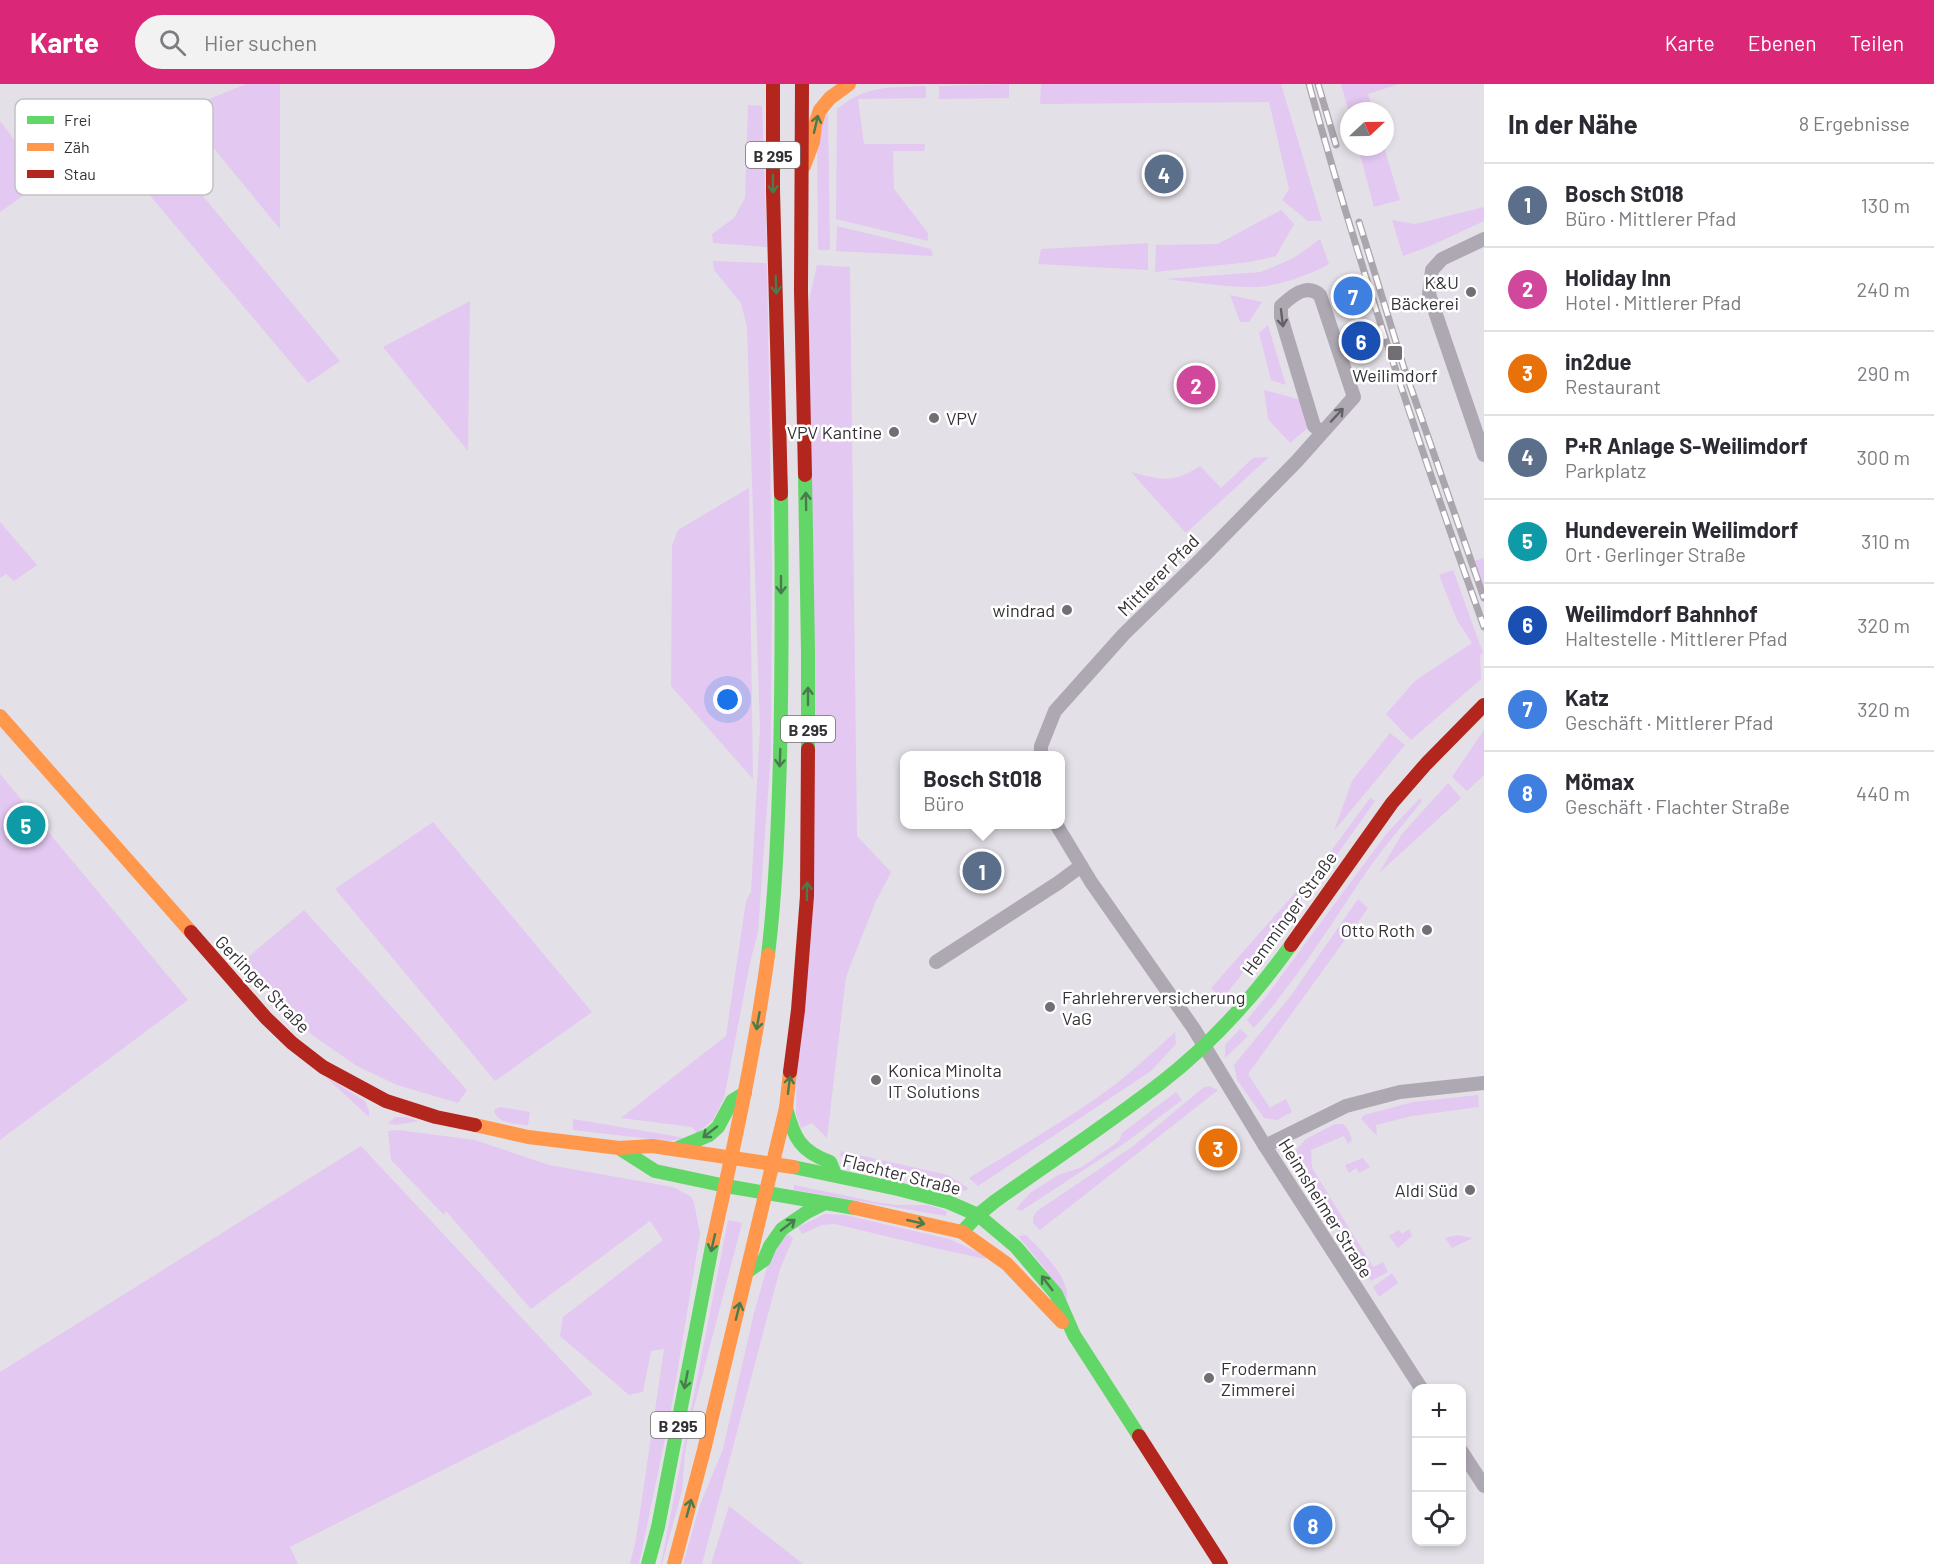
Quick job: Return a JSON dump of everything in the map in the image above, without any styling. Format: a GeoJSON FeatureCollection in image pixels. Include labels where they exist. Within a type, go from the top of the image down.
{"type":"FeatureCollection","features":[{"type":"Feature","properties":{"kind":"main road","name":"B 295"},"geometry":{"type":"LineString","coordinates":[[648,1564],[658,1527],[698,1313],[745,1093],[760,1012],[768,951],[779,812],[782,668],[781,439],[773,191],[773,84]]}},
{"type":"Feature","properties":{"kind":"main road","name":"B 295"},"geometry":{"type":"LineString","coordinates":[[674,1564],[767,1193],[786,1108],[798,1010],[807,897],[808,651],[801,174],[802,84]]}},
{"type":"Feature","properties":{"kind":"main road"},"geometry":{"type":"LineString","coordinates":[[801,174],[813,142],[820,110],[830,98],[849,84]]}},
{"type":"Feature","properties":{"kind":"main road","name":"Hemminger Straße"},"geometry":{"type":"LineString","coordinates":[[962,1232],[978,1215],[1032,1174],[1147,1093],[1204,1044],[1235,1013],[1268,977],[1392,802],[1484,705]]}},
{"type":"Feature","properties":{"kind":"main road","name":"Gerlinger Straße"},"geometry":{"type":"LineString","coordinates":[[0,716],[266,1018],[292,1043],[323,1067],[386,1101],[436,1117],[528,1137],[619,1148],[652,1146],[732,1156]]}},
{"type":"Feature","properties":{"kind":"main road"},"geometry":{"type":"LineString","coordinates":[[675,1149],[709,1135],[724,1117],[732,1101],[745,1093]]}},
{"type":"Feature","properties":{"kind":"main road"},"geometry":{"type":"LineString","coordinates":[[786,1108],[794,1134],[802,1147],[808,1153],[830,1162],[836,1176]]}},
{"type":"Feature","properties":{"kind":"main road","name":"Gerlinger Straße"},"geometry":{"type":"LineString","coordinates":[[619,1148],[655,1171],[726,1186]]}},
{"type":"Feature","properties":{"kind":"main road","name":"Flachter Straße"},"geometry":{"type":"LineString","coordinates":[[732,1156],[918,1193],[948,1202],[978,1215],[1009,1239],[1056,1294],[1074,1335],[1221,1564]]}},
{"type":"Feature","properties":{"kind":"main road","name":"Flachter Straße"},"geometry":{"type":"LineString","coordinates":[[726,1186],[870,1211],[962,1232],[1007,1264],[1074,1335]]}},
{"type":"Feature","properties":{"kind":"main road"},"geometry":{"type":"LineString","coordinates":[[748,1271],[764,1260],[770,1246],[782,1229],[825,1203]]}},
{"type":"Feature","properties":{"kind":"street"},"geometry":{"type":"LineString","coordinates":[[1484,239],[1442,259],[1432,270],[1428,294],[1484,455]]}},
{"type":"Feature","properties":{"kind":"street","name":"Mittlerer Pfad"},"geometry":{"type":"LineString","coordinates":[[1041,751],[1055,711],[1124,634],[1297,461],[1354,397],[1320,295],[1314,290],[1304,290],[1290,297],[1281,306],[1281,317],[1314,426],[1321,432]]}},
{"type":"Feature","properties":{"kind":"street"},"geometry":{"type":"LineString","coordinates":[[1058,829],[1081,866],[1204,1044]]}},
{"type":"Feature","properties":{"kind":"street"},"geometry":{"type":"LineString","coordinates":[[936,962],[1081,866]]}},
{"type":"Feature","properties":{"kind":"street","name":"Heimsheimer Straße"},"geometry":{"type":"LineString","coordinates":[[1204,1044],[1265,1146],[1418,1384]]}},
{"type":"Feature","properties":{"kind":"street"},"geometry":{"type":"LineString","coordinates":[[1265,1146],[1346,1106],[1400,1092],[1484,1083]]}},
{"type":"Feature","properties":{"kind":"street"},"geometry":{"type":"LineString","coordinates":[[1466,1459],[1484,1486]]}},
{"type":"Feature","properties":{"kind":"shaded area"},"geometry":{"type":"Polygon","coordinates":[[[246,84],[280,84],[280,229],[213,148],[213,99],[209,99],[246,84]]]}},
{"type":"Feature","properties":{"kind":"shaded area"},"geometry":{"type":"Polygon","coordinates":[[[1009,84],[1009,98],[939,99],[939,86],[1009,84]]]}},
{"type":"Feature","properties":{"kind":"shaded area"},"geometry":{"type":"Polygon","coordinates":[[[1041,84],[1281,84],[1322,221],[1308,221],[1282,200],[1289,189],[1269,102],[1040,104],[1041,84]]]}},
{"type":"Feature","properties":{"kind":"shaded area"},"geometry":{"type":"Polygon","coordinates":[[[1341,84],[1399,84],[1368,94],[1370,102],[1346,102],[1341,84]]]}},
{"type":"Feature","properties":{"kind":"shaded area"},"geometry":{"type":"Polygon","coordinates":[[[926,86],[926,98],[858,99],[864,144],[925,144],[924,151],[893,151],[894,189],[928,233],[928,241],[836,219],[837,109],[869,91],[926,86]]]}},
{"type":"Feature","properties":{"kind":"shaded area"},"geometry":{"type":"Polygon","coordinates":[[[748,105],[762,106],[767,247],[713,243],[712,234],[734,218],[745,198],[748,105]]]}},
{"type":"Feature","properties":{"kind":"shaded area"},"geometry":{"type":"Polygon","coordinates":[[[828,111],[830,250],[818,250],[817,139],[828,111]]]}},
{"type":"Feature","properties":{"kind":"shaded area"},"geometry":{"type":"Polygon","coordinates":[[[0,121],[15,141],[15,195],[24,195],[0,212],[0,121]]]}},
{"type":"Feature","properties":{"kind":"shaded area"},"geometry":{"type":"Polygon","coordinates":[[[1360,156],[1387,156],[1400,200],[1374,207],[1360,156]]]}},
{"type":"Feature","properties":{"kind":"shaded area"},"geometry":{"type":"Polygon","coordinates":[[[149,195],[202,195],[340,361],[308,383],[149,195]]]}},
{"type":"Feature","properties":{"kind":"shaded area"},"geometry":{"type":"Polygon","coordinates":[[[1484,207],[1484,221],[1403,256],[1392,220],[1415,224],[1484,207]]]}},
{"type":"Feature","properties":{"kind":"shaded area"},"geometry":{"type":"Polygon","coordinates":[[[1281,210],[1294,224],[1276,256],[1250,262],[1155,272],[1156,245],[1218,244],[1281,210]]]}},
{"type":"Feature","properties":{"kind":"shaded area"},"geometry":{"type":"Polygon","coordinates":[[[837,226],[931,249],[933,256],[836,251],[837,226]]]}},
{"type":"Feature","properties":{"kind":"shaded area"},"geometry":{"type":"Polygon","coordinates":[[[1320,239],[1329,264],[1281,283],[1261,287],[1242,287],[1165,279],[1261,272],[1294,258],[1320,239]]]}},
{"type":"Feature","properties":{"kind":"shaded area"},"geometry":{"type":"Polygon","coordinates":[[[1148,243],[1148,270],[1038,264],[1041,249],[1148,243]]]}},
{"type":"Feature","properties":{"kind":"shaded area"},"geometry":{"type":"Polygon","coordinates":[[[713,261],[767,263],[772,563],[771,752],[758,932],[724,1098],[713,1120],[697,1133],[692,1127],[621,1118],[726,1036],[746,901],[751,892],[760,729],[747,327],[741,303],[714,270],[713,261]]]}},
{"type":"Feature","properties":{"kind":"shaded area"},"geometry":{"type":"Polygon","coordinates":[[[817,265],[850,267],[857,836],[891,872],[875,903],[846,977],[827,1138],[812,1123],[801,1128],[796,1114],[809,301],[817,265]]]}},
{"type":"Feature","properties":{"kind":"shaded area"},"geometry":{"type":"Polygon","coordinates":[[[1230,295],[1262,302],[1249,322],[1240,322],[1230,295]]]}},
{"type":"Feature","properties":{"kind":"shaded area"},"geometry":{"type":"Polygon","coordinates":[[[470,301],[468,451],[383,347],[470,301]]]}},
{"type":"Feature","properties":{"kind":"shaded area"},"geometry":{"type":"Polygon","coordinates":[[[1268,325],[1286,385],[1271,380],[1259,333],[1268,325]]]}},
{"type":"Feature","properties":{"kind":"shaded area"},"geometry":{"type":"Polygon","coordinates":[[[1264,390],[1301,400],[1310,426],[1290,443],[1268,419],[1264,390]]]}},
{"type":"Feature","properties":{"kind":"shaded area"},"geometry":{"type":"Polygon","coordinates":[[[1269,457],[1186,533],[1131,472],[1167,479],[1182,476],[1200,466],[1221,488],[1253,458],[1269,457]]]}},
{"type":"Feature","properties":{"kind":"shaded area"},"geometry":{"type":"Polygon","coordinates":[[[749,488],[753,779],[671,686],[672,546],[678,530],[749,488]]]}},
{"type":"Feature","properties":{"kind":"shaded area"},"geometry":{"type":"Polygon","coordinates":[[[0,522],[37,565],[14,581],[6,574],[0,578],[0,522]]]}},
{"type":"Feature","properties":{"kind":"shaded area"},"geometry":{"type":"Polygon","coordinates":[[[1484,558],[1484,587],[1474,561],[1484,558]]]}},
{"type":"Feature","properties":{"kind":"shaded area"},"geometry":{"type":"Polygon","coordinates":[[[1453,570],[1483,653],[1480,655],[1481,679],[1411,740],[1386,714],[1415,681],[1472,643],[1457,620],[1439,575],[1453,570]]]}},
{"type":"Feature","properties":{"kind":"shaded area"},"geometry":{"type":"Polygon","coordinates":[[[1484,730],[1484,775],[1467,791],[1452,777],[1484,730]]]}},
{"type":"Feature","properties":{"kind":"shaded area"},"geometry":{"type":"Polygon","coordinates":[[[1390,733],[1405,745],[1334,831],[1352,781],[1390,733]]]}},
{"type":"Feature","properties":{"kind":"shaded area"},"geometry":{"type":"Polygon","coordinates":[[[0,774],[188,1000],[0,1140],[0,774]]]}},
{"type":"Feature","properties":{"kind":"shaded area"},"geometry":{"type":"Polygon","coordinates":[[[1448,783],[1461,798],[1379,873],[1402,834],[1448,783]]]}},
{"type":"Feature","properties":{"kind":"shaded area"},"geometry":{"type":"Polygon","coordinates":[[[1370,798],[1375,801],[1332,862],[1222,999],[1211,988],[1326,858],[1370,798]]]}},
{"type":"Feature","properties":{"kind":"shaded area"},"geometry":{"type":"Polygon","coordinates":[[[1420,798],[1422,801],[1385,846],[1298,972],[1254,1028],[1247,1020],[1387,833],[1420,798]]]}},
{"type":"Feature","properties":{"kind":"shaded area"},"geometry":{"type":"Polygon","coordinates":[[[433,822],[592,1012],[495,1081],[335,889],[433,822]]]}},
{"type":"Feature","properties":{"kind":"shaded area"},"geometry":{"type":"Polygon","coordinates":[[[1358,899],[1368,908],[1248,1074],[1270,1108],[1286,1099],[1292,1112],[1277,1120],[1264,1118],[1237,1080],[1234,1065],[1290,997],[1358,899]]]}},
{"type":"Feature","properties":{"kind":"shaded area"},"geometry":{"type":"Polygon","coordinates":[[[304,910],[467,1090],[458,1103],[397,1085],[357,1066],[312,1035],[241,963],[304,910]]]}},
{"type":"Feature","properties":{"kind":"shaded area"},"geometry":{"type":"Polygon","coordinates":[[[1240,1029],[1248,1036],[1225,1058],[1225,1045],[1240,1029]]]}},
{"type":"Feature","properties":{"kind":"shaded area"},"geometry":{"type":"Polygon","coordinates":[[[1175,1032],[1176,1044],[1151,1071],[978,1186],[969,1178],[1040,1135],[1109,1089],[1175,1032]]]}},
{"type":"Feature","properties":{"kind":"shaded area"},"geometry":{"type":"Polygon","coordinates":[[[326,1077],[365,1101],[369,1117],[326,1077]]]}},
{"type":"Feature","properties":{"kind":"shaded area"},"geometry":{"type":"Polygon","coordinates":[[[1209,1086],[1218,1090],[1040,1230],[1033,1223],[1033,1217],[1037,1211],[1132,1147],[1203,1088],[1209,1086]]]}},
{"type":"Feature","properties":{"kind":"shaded area"},"geometry":{"type":"Polygon","coordinates":[[[1176,1092],[1182,1100],[1125,1143],[1021,1211],[1016,1209],[1030,1193],[1058,1175],[1082,1167],[1119,1141],[1122,1133],[1176,1092]]]}},
{"type":"Feature","properties":{"kind":"shaded area"},"geometry":{"type":"Polygon","coordinates":[[[1478,1095],[1479,1107],[1412,1116],[1376,1125],[1377,1136],[1361,1119],[1364,1115],[1413,1102],[1478,1095]]]}},
{"type":"Feature","properties":{"kind":"shaded area"},"geometry":{"type":"Polygon","coordinates":[[[500,1107],[530,1112],[528,1125],[509,1123],[500,1119],[494,1112],[500,1107]]]}},
{"type":"Feature","properties":{"kind":"shaded area"},"geometry":{"type":"Polygon","coordinates":[[[396,1117],[407,1117],[419,1121],[395,1125],[388,1123],[396,1117]]]}},
{"type":"Feature","properties":{"kind":"shaded area"},"geometry":{"type":"Polygon","coordinates":[[[573,1119],[686,1138],[669,1141],[573,1130],[573,1119]]]}},
{"type":"Feature","properties":{"kind":"shaded area"},"geometry":{"type":"Polygon","coordinates":[[[1335,1124],[1343,1124],[1352,1140],[1348,1144],[1344,1136],[1311,1150],[1312,1168],[1373,1267],[1383,1262],[1388,1272],[1371,1281],[1294,1165],[1295,1151],[1306,1139],[1335,1124]]]}},
{"type":"Feature","properties":{"kind":"shaded area"},"geometry":{"type":"Polygon","coordinates":[[[398,1130],[475,1140],[549,1165],[673,1187],[690,1196],[694,1202],[700,1234],[671,1410],[639,1564],[630,1564],[636,1539],[664,1349],[651,1351],[643,1392],[629,1395],[560,1336],[563,1317],[663,1240],[650,1221],[531,1309],[446,1211],[444,1215],[391,1160],[388,1131],[398,1130]]]}},
{"type":"Feature","properties":{"kind":"shaded area"},"geometry":{"type":"Polygon","coordinates":[[[361,1146],[593,1394],[290,1547],[298,1564],[0,1564],[0,1372],[361,1146]]]}},
{"type":"Feature","properties":{"kind":"shaded area"},"geometry":{"type":"Polygon","coordinates":[[[841,1151],[948,1175],[968,1188],[966,1191],[959,1191],[946,1180],[840,1156],[841,1151]]]}},
{"type":"Feature","properties":{"kind":"shaded area"},"geometry":{"type":"Polygon","coordinates":[[[1363,1158],[1370,1167],[1359,1173],[1356,1168],[1349,1173],[1345,1165],[1363,1158]]]}},
{"type":"Feature","properties":{"kind":"shaded area"},"geometry":{"type":"Polygon","coordinates":[[[794,1185],[876,1202],[896,1205],[928,1205],[947,1211],[946,1216],[794,1190],[794,1185]]]}},
{"type":"Feature","properties":{"kind":"shaded area"},"geometry":{"type":"Polygon","coordinates":[[[825,1214],[845,1215],[949,1239],[984,1255],[986,1259],[835,1224],[822,1225],[802,1234],[798,1227],[825,1214]]]}},
{"type":"Feature","properties":{"kind":"shaded area"},"geometry":{"type":"Polygon","coordinates":[[[728,1220],[742,1223],[692,1415],[685,1453],[682,1491],[661,1564],[728,1220]]]}},
{"type":"Feature","properties":{"kind":"shaded area"},"geometry":{"type":"Polygon","coordinates":[[[1409,1229],[1412,1236],[1398,1248],[1389,1236],[1399,1230],[1402,1234],[1409,1229]]]}},
{"type":"Feature","properties":{"kind":"shaded area"},"geometry":{"type":"Polygon","coordinates":[[[788,1233],[793,1239],[780,1269],[702,1564],[683,1564],[700,1505],[723,1449],[754,1313],[770,1257],[788,1233]]]}},
{"type":"Feature","properties":{"kind":"shaded area"},"geometry":{"type":"Polygon","coordinates":[[[1026,1235],[1059,1274],[1067,1291],[1067,1300],[1018,1236],[1026,1235]]]}},
{"type":"Feature","properties":{"kind":"shaded area"},"geometry":{"type":"Polygon","coordinates":[[[1458,1235],[1473,1238],[1452,1248],[1445,1238],[1458,1235]]]}},
{"type":"Feature","properties":{"kind":"shaded area"},"geometry":{"type":"Polygon","coordinates":[[[1392,1273],[1398,1283],[1379,1297],[1373,1287],[1392,1273]]]}},
{"type":"Feature","properties":{"kind":"shaded area"},"geometry":{"type":"Polygon","coordinates":[[[729,1506],[803,1564],[711,1564],[729,1506]]]}},
{"type":"Feature","properties":{"kind":"railway"},"geometry":{"type":"LineString","coordinates":[[1309,84],[1348,221],[1391,357],[1484,627]]}},
{"type":"Feature","properties":{"kind":"railway"},"geometry":{"type":"LineString","coordinates":[[1318,84],[1336,145]]}},
{"type":"Feature","properties":{"kind":"railway"},"geometry":{"type":"LineString","coordinates":[[1359,222],[1404,368],[1484,598]]}},
{"type":"Feature","properties":{"kind":"traffic: fast"},"geometry":{"type":"LineString","coordinates":[[805,475],[808,749]]}},
{"type":"Feature","properties":{"kind":"traffic: fast"},"geometry":{"type":"LineString","coordinates":[[768,955],[775,882],[780,759],[781,494]]}},
{"type":"Feature","properties":{"kind":"traffic: fast"},"geometry":{"type":"LineString","coordinates":[[962,1232],[994,1202],[1121,1113],[1198,1052],[1263,982],[1291,945]]}},
{"type":"Feature","properties":{"kind":"traffic: fast"},"geometry":{"type":"LineString","coordinates":[[678,1148],[709,1135],[718,1127],[732,1101],[745,1093]]}},
{"type":"Feature","properties":{"kind":"traffic: fast"},"geometry":{"type":"LineString","coordinates":[[786,1108],[792,1128],[800,1142],[812,1153],[830,1162],[835,1174]]}},
{"type":"Feature","properties":{"kind":"traffic: fast"},"geometry":{"type":"LineString","coordinates":[[619,1148],[655,1171],[726,1186],[855,1208]]}},
{"type":"Feature","properties":{"kind":"traffic: fast"},"geometry":{"type":"LineString","coordinates":[[793,1167],[898,1189],[948,1202],[978,1215],[1016,1247],[1056,1294],[1074,1335],[1139,1436]]}},
{"type":"Feature","properties":{"kind":"traffic: fast"},"geometry":{"type":"LineString","coordinates":[[748,1271],[764,1260],[770,1246],[782,1229],[825,1203]]}},
{"type":"Feature","properties":{"kind":"traffic: fast"},"geometry":{"type":"LineString","coordinates":[[648,1564],[658,1527],[713,1241]]}},
{"type":"Feature","properties":{"kind":"traffic: slow"},"geometry":{"type":"LineString","coordinates":[[804,166],[813,142],[820,110],[830,98],[849,84]]}},
{"type":"Feature","properties":{"kind":"traffic: slow"},"geometry":{"type":"LineString","coordinates":[[0,716],[191,932]]}},
{"type":"Feature","properties":{"kind":"traffic: slow"},"geometry":{"type":"LineString","coordinates":[[713,1241],[750,1063],[768,955]]}},
{"type":"Feature","properties":{"kind":"traffic: slow"},"geometry":{"type":"LineString","coordinates":[[674,1564],[704,1450],[786,1108],[790,1072]]}},
{"type":"Feature","properties":{"kind":"traffic: slow"},"geometry":{"type":"LineString","coordinates":[[475,1125],[528,1137],[619,1148],[652,1146],[793,1167]]}},
{"type":"Feature","properties":{"kind":"traffic: slow"},"geometry":{"type":"LineString","coordinates":[[855,1208],[962,1232],[1007,1264],[1062,1322]]}},
{"type":"Feature","properties":{"kind":"traffic: jam"},"geometry":{"type":"LineString","coordinates":[[773,84],[773,191],[781,494]]}},
{"type":"Feature","properties":{"kind":"traffic: jam"},"geometry":{"type":"LineString","coordinates":[[802,84],[801,291],[805,475]]}},
{"type":"Feature","properties":{"kind":"traffic: jam"},"geometry":{"type":"LineString","coordinates":[[1291,945],[1392,803],[1426,764],[1484,705]]}},
{"type":"Feature","properties":{"kind":"traffic: jam"},"geometry":{"type":"LineString","coordinates":[[790,1072],[798,1010],[807,896],[808,749]]}},
{"type":"Feature","properties":{"kind":"traffic: jam"},"geometry":{"type":"LineString","coordinates":[[191,932],[266,1018],[292,1043],[323,1067],[386,1101],[436,1117],[475,1125]]}},
{"type":"Feature","properties":{"kind":"traffic: jam"},"geometry":{"type":"LineString","coordinates":[[1139,1436],[1221,1564]]}},
{"type":"Feature","properties":{"kind":"place","name":"P+R Anlage S-Weilimdorf"},"geometry":{"type":"Point","coordinates":[1164,174]}},
{"type":"Feature","properties":{"kind":"place","name":"K&U Bäckerei"},"geometry":{"type":"Point","coordinates":[1471,292]}},
{"type":"Feature","properties":{"kind":"place","name":"Katz"},"geometry":{"type":"Point","coordinates":[1353,296]}},
{"type":"Feature","properties":{"kind":"place","name":"Weilimdorf Bahnhof"},"geometry":{"type":"Point","coordinates":[1361,341]}},
{"type":"Feature","properties":{"kind":"place","name":"Weilimdorf"},"geometry":{"type":"Point","coordinates":[1395,353]}},
{"type":"Feature","properties":{"kind":"place","name":"Holiday Inn"},"geometry":{"type":"Point","coordinates":[1196,385]}},
{"type":"Feature","properties":{"kind":"place","name":"VPV"},"geometry":{"type":"Point","coordinates":[934,418]}},
{"type":"Feature","properties":{"kind":"place","name":"VPV Kantine"},"geometry":{"type":"Point","coordinates":[894,432]}},
{"type":"Feature","properties":{"kind":"place","name":"windrad"},"geometry":{"type":"Point","coordinates":[1067,610]}},
{"type":"Feature","properties":{"kind":"place","name":"Hundeverein Weilimdorf"},"geometry":{"type":"Point","coordinates":[26,825]}},
{"type":"Feature","properties":{"kind":"place","name":"Bosch St018"},"geometry":{"type":"Point","coordinates":[982,871]}},
{"type":"Feature","properties":{"kind":"place","name":"Otto Roth"},"geometry":{"type":"Point","coordinates":[1427,930]}},
{"type":"Feature","properties":{"kind":"place","name":"Fahrlehrerversicherung VaG"},"geometry":{"type":"Point","coordinates":[1050,1007]}},
{"type":"Feature","properties":{"kind":"place","name":"Konica Minolta IT Solutions"},"geometry":{"type":"Point","coordinates":[876,1080]}},
{"type":"Feature","properties":{"kind":"place","name":"in2due"},"geometry":{"type":"Point","coordinates":[1218,1148]}},
{"type":"Feature","properties":{"kind":"place","name":"Aldi Süd"},"geometry":{"type":"Point","coordinates":[1470,1190]}},
{"type":"Feature","properties":{"kind":"place","name":"Frodermann Zimmerei"},"geometry":{"type":"Point","coordinates":[1209,1378]}},
{"type":"Feature","properties":{"kind":"place","name":"Mömax"},"geometry":{"type":"Point","coordinates":[1313,1525]}}]}
